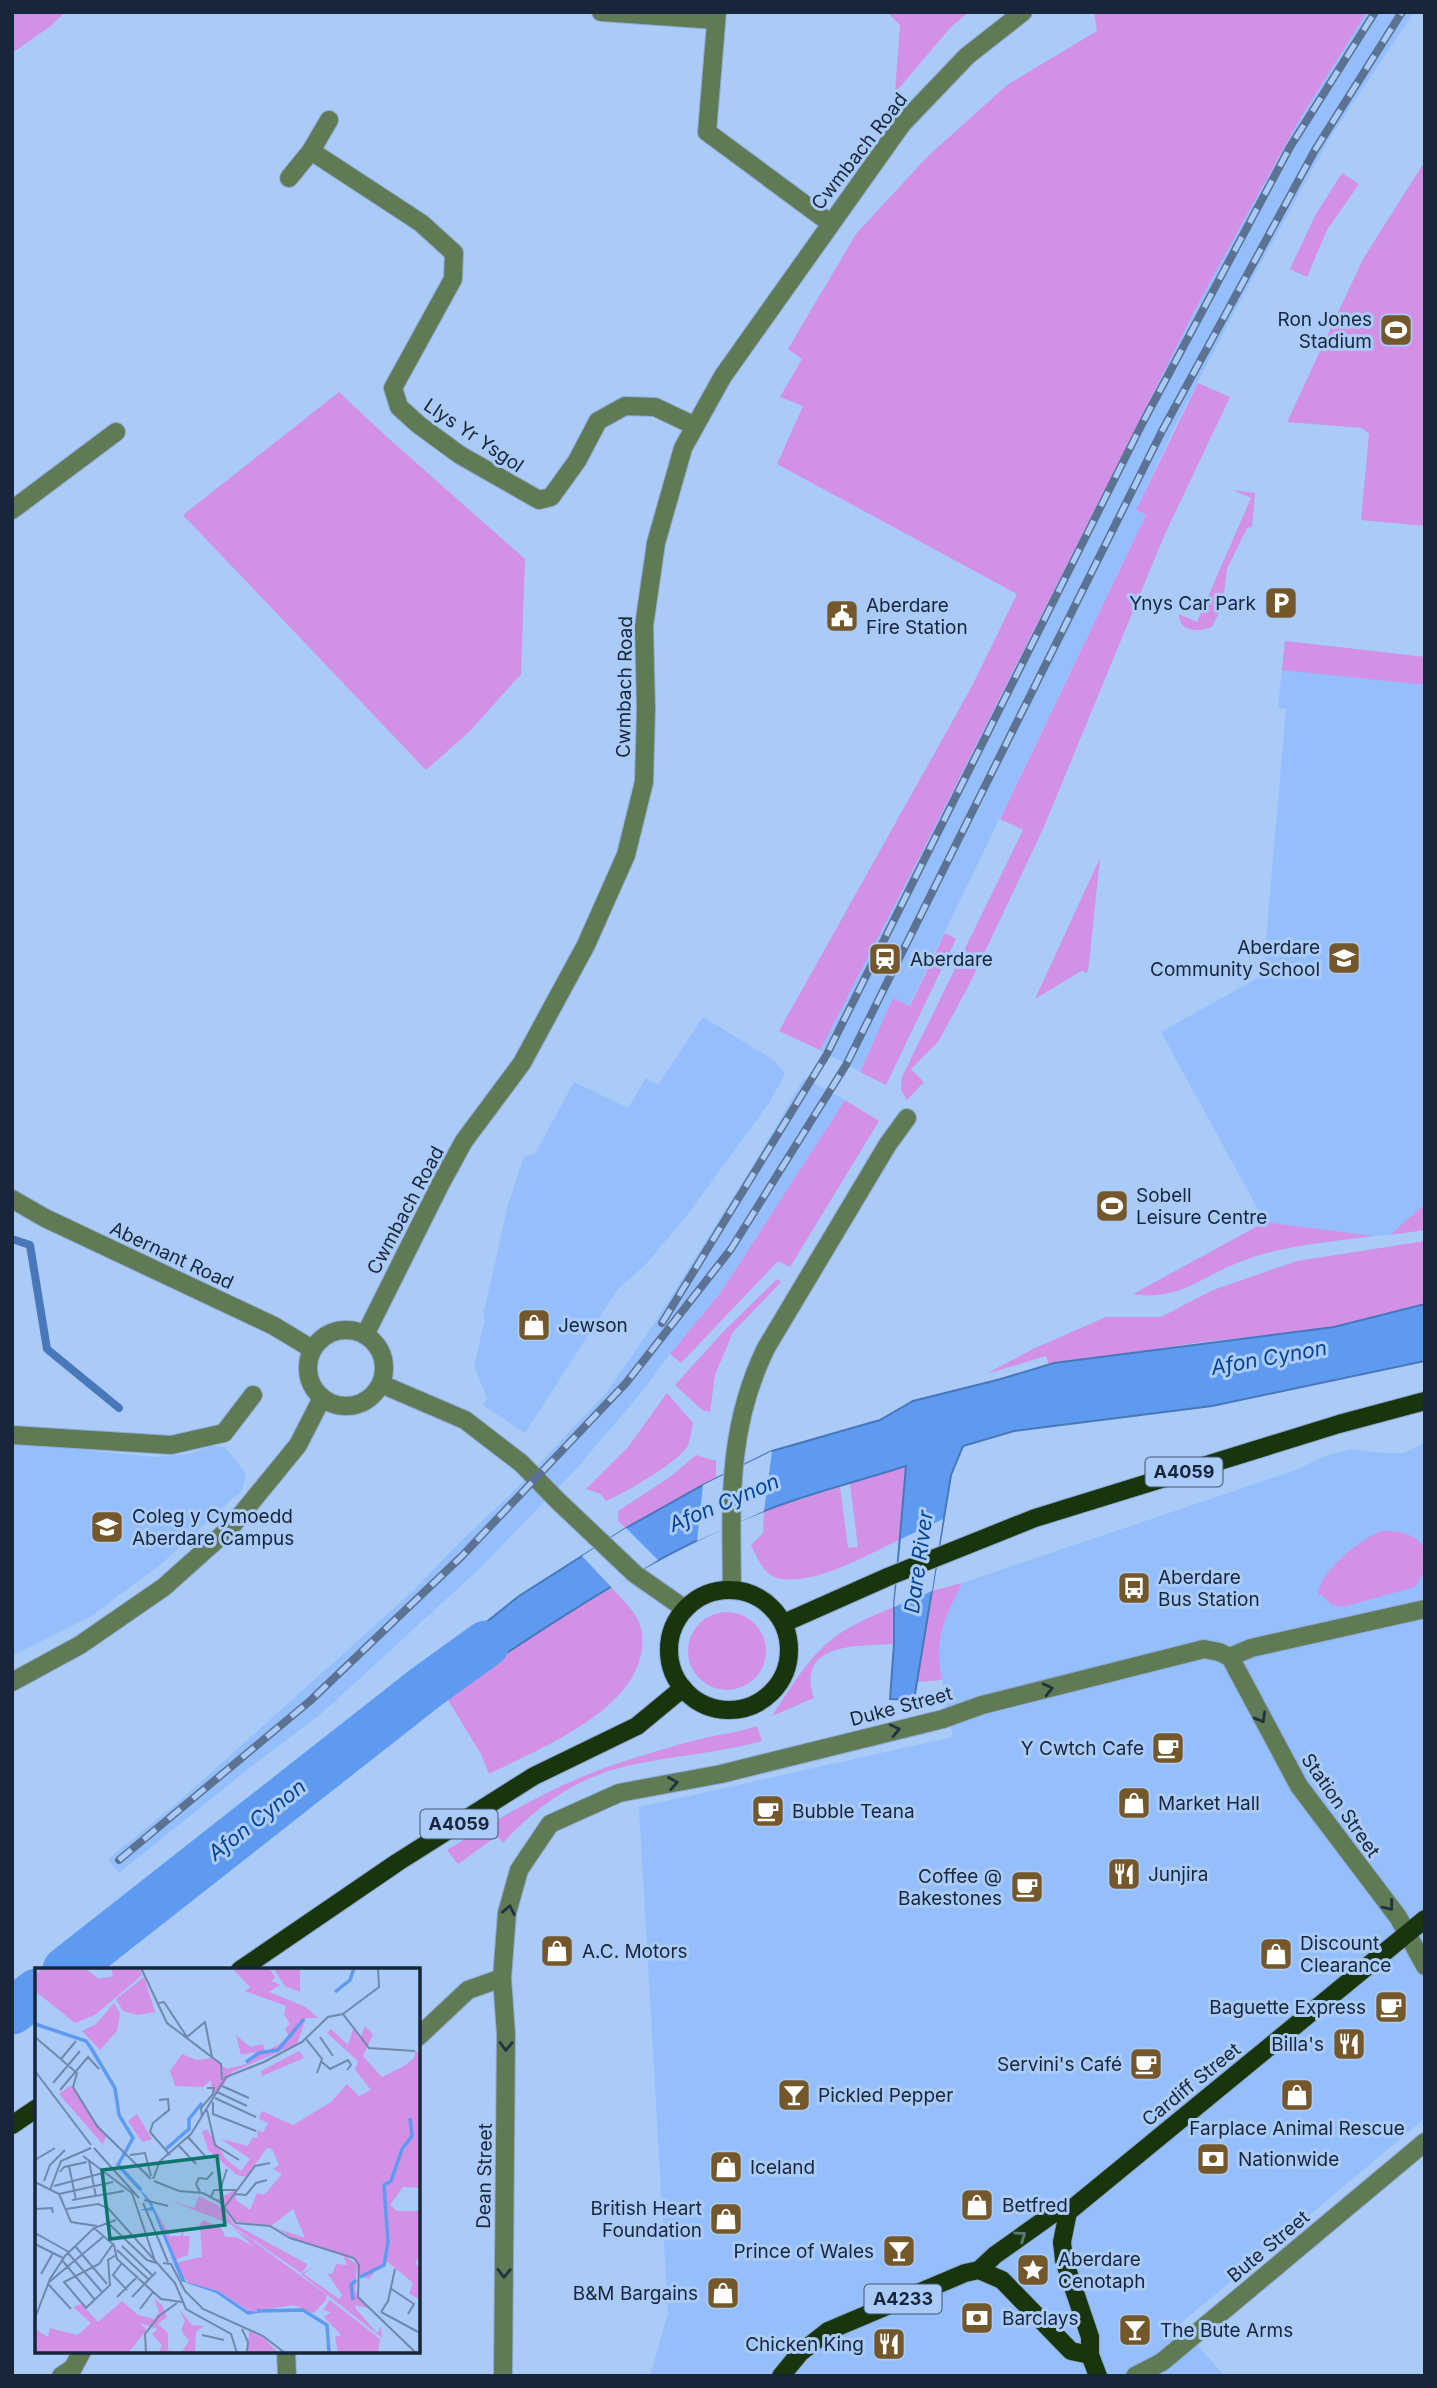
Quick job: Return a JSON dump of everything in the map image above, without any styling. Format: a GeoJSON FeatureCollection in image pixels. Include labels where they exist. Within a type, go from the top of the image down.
{"type":"FeatureCollection","features":[{"type":"Feature","properties":{"kind":"main road","name":"A4059"},"geometry":{"type":"LineString","coordinates":[[783,1623],[890,1576],[1035,1518],[1339,1424],[1425,1401]]}},
{"type":"Feature","properties":{"kind":"main road"},"geometry":{"type":"LineString","coordinates":[[732,1589],[748,1592],[775,1609],[789,1641],[789,1661],[782,1679],[770,1695],[754,1705],[735,1710],[716,1709],[698,1701],[683,1688],[674,1674],[670,1640],[675,1623],[685,1609],[698,1598],[714,1591],[732,1589]]}},
{"type":"Feature","properties":{"kind":"main road","name":"A4059"},"geometry":{"type":"LineString","coordinates":[[243,1968],[398,1862],[534,1776],[637,1726],[683,1688]]}},
{"type":"Feature","properties":{"kind":"main road","name":"Cardiff Street"},"geometry":{"type":"LineString","coordinates":[[979,2270],[995,2255],[1057,2211],[1068,2212],[1425,1919]]}},
{"type":"Feature","properties":{"kind":"main road"},"geometry":{"type":"LineString","coordinates":[[12,2125],[35,2109]]}},
{"type":"Feature","properties":{"kind":"main road"},"geometry":{"type":"LineString","coordinates":[[1068,2212],[1062,2242],[1063,2260],[1090,2337],[1090,2356],[1098,2376]]}},
{"type":"Feature","properties":{"kind":"main road"},"geometry":{"type":"LineString","coordinates":[[979,2270],[1002,2280],[1071,2351],[1090,2356]]}},
{"type":"Feature","properties":{"kind":"main road","name":"A4233"},"geometry":{"type":"LineString","coordinates":[[781,2376],[800,2353],[828,2331],[965,2273],[979,2270]]}},
{"type":"Feature","properties":{"kind":"street"},"geometry":{"type":"LineString","coordinates":[[601,12],[716,16],[707,132],[830,223]]}},
{"type":"Feature","properties":{"kind":"street","name":"Cwmbach Road"},"geometry":{"type":"LineString","coordinates":[[365,1335],[464,1141],[522,1063],[580,957],[626,855],[644,782],[644,626],[656,543],[683,448],[723,376],[902,124],[967,56],[1023,12]]}},
{"type":"Feature","properties":{"kind":"street"},"geometry":{"type":"LineString","coordinates":[[289,178],[311,151],[330,120]]}},
{"type":"Feature","properties":{"kind":"street","name":"Llys Yr Ysgol"},"geometry":{"type":"LineString","coordinates":[[311,151],[421,223],[454,253],[453,279],[393,388],[399,407],[460,455],[539,500],[551,497],[558,488],[577,461],[598,421],[625,406],[655,407],[695,426]]}},
{"type":"Feature","properties":{"kind":"street"},"geometry":{"type":"LineString","coordinates":[[12,510],[116,432]]}},
{"type":"Feature","properties":{"kind":"street"},"geometry":{"type":"LineString","coordinates":[[732,1589],[733,1470],[738,1424],[753,1374],[888,1144],[907,1118]]}},
{"type":"Feature","properties":{"kind":"street","name":"Abernant Road"},"geometry":{"type":"LineString","coordinates":[[12,1199],[45,1218],[274,1326],[312,1349]]}},
{"type":"Feature","properties":{"kind":"street"},"geometry":{"type":"LineString","coordinates":[[341,1330],[353,1330],[365,1335],[380,1351],[384,1373],[381,1384],[366,1401],[355,1406],[332,1404],[322,1398],[309,1381],[307,1370],[312,1349],[330,1333],[341,1330]]}},
{"type":"Feature","properties":{"kind":"street"},"geometry":{"type":"LineString","coordinates":[[381,1384],[465,1420],[521,1462],[635,1574],[685,1609]]}},
{"type":"Feature","properties":{"kind":"street"},"geometry":{"type":"LineString","coordinates":[[12,1435],[171,1446],[224,1433],[253,1395]]}},
{"type":"Feature","properties":{"kind":"street"},"geometry":{"type":"LineString","coordinates":[[12,1682],[80,1645],[164,1587],[231,1527],[298,1445],[322,1398]]}},
{"type":"Feature","properties":{"kind":"street","name":"Duke Street"},"geometry":{"type":"LineString","coordinates":[[502,1978],[507,1913],[519,1870],[550,1824],[619,1793],[721,1774],[943,1719],[982,1706],[1204,1649],[1230,1657],[1251,1648],[1425,1609]]}},
{"type":"Feature","properties":{"kind":"street","name":"Station Street"},"geometry":{"type":"LineString","coordinates":[[1230,1657],[1299,1786],[1398,1917],[1425,1966]]}},
{"type":"Feature","properties":{"kind":"street"},"geometry":{"type":"LineString","coordinates":[[420,2035],[468,1990],[502,1978]]}},
{"type":"Feature","properties":{"kind":"street","name":"Dean Street"},"geometry":{"type":"LineString","coordinates":[[502,1978],[506,2034],[503,2376]]}},
{"type":"Feature","properties":{"kind":"street","name":"Bute Street"},"geometry":{"type":"LineString","coordinates":[[1135,2376],[1161,2362],[1425,2142]]}},
{"type":"Feature","properties":{"kind":"street"},"geometry":{"type":"LineString","coordinates":[[69,2373],[81,2353]]}},
{"type":"Feature","properties":{"kind":"street"},"geometry":{"type":"LineString","coordinates":[[286,2353],[287,2376]]}},
{"type":"Feature","properties":{"kind":"shaded area"},"geometry":{"type":"Polygon","coordinates":[[[12,12],[65,12],[52,25],[12,53],[12,12]]]}},
{"type":"Feature","properties":{"kind":"shaded area"},"geometry":{"type":"Polygon","coordinates":[[[887,12],[969,12],[950,28],[895,93],[900,25],[887,12]]]}},
{"type":"Feature","properties":{"kind":"shaded area"},"geometry":{"type":"Polygon","coordinates":[[[1094,12],[1367,12],[1298,122],[1200,300],[820,1050],[779,1031],[971,688],[1017,594],[777,464],[803,406],[780,397],[802,359],[788,349],[856,234],[927,157],[1007,85],[1097,31],[1094,12]]]}},
{"type":"Feature","properties":{"kind":"shaded area"},"geometry":{"type":"Polygon","coordinates":[[[1367,12],[1414,12],[1329,139],[1232,316],[1175,426],[1136,510],[1146,515],[909,1006],[893,998],[860,1072],[820,1050],[1200,300],[1298,122],[1367,12]]]}},
{"type":"Feature","properties":{"kind":"shaded area"},"geometry":{"type":"Polygon","coordinates":[[[1425,161],[1425,526],[1361,520],[1369,434],[1362,428],[1287,422],[1363,259],[1425,161]]]}},
{"type":"Feature","properties":{"kind":"shaded area"},"geometry":{"type":"Polygon","coordinates":[[[1342,173],[1359,184],[1327,230],[1307,277],[1290,269],[1316,214],[1342,173]]]}},
{"type":"Feature","properties":{"kind":"shaded area"},"geometry":{"type":"Polygon","coordinates":[[[1198,383],[1230,397],[1164,536],[1043,829],[968,987],[938,1042],[911,1069],[924,1082],[907,1100],[901,1090],[902,1077],[1023,830],[1000,819],[1146,515],[1136,510],[1198,383]]]}},
{"type":"Feature","properties":{"kind":"shaded area"},"geometry":{"type":"Polygon","coordinates":[[[339,392],[525,559],[521,674],[470,731],[426,770],[183,515],[339,392]]]}},
{"type":"Feature","properties":{"kind":"shaded area"},"geometry":{"type":"Polygon","coordinates":[[[1233,490],[1255,493],[1252,527],[1247,528],[1227,569],[1224,592],[1212,627],[1191,630],[1182,625],[1179,614],[1197,622],[1251,498],[1233,490]]]}},
{"type":"Feature","properties":{"kind":"shaded area","name":"Aberdare Community School"},"geometry":{"type":"Polygon","coordinates":[[[1285,641],[1425,657],[1425,1230],[1301,1245],[1280,1236],[1265,1222],[1161,1032],[1263,975],[1286,709],[1278,708],[1285,641]]]}},
{"type":"Feature","properties":{"kind":"shaded area"},"geometry":{"type":"Polygon","coordinates":[[[1285,641],[1425,657],[1425,685],[1282,670],[1285,641]]]}},
{"type":"Feature","properties":{"kind":"shaded area"},"geometry":{"type":"Polygon","coordinates":[[[1100,858],[1088,972],[1083,970],[1035,999],[1100,858]]]}},
{"type":"Feature","properties":{"kind":"shaded area"},"geometry":{"type":"Polygon","coordinates":[[[945,933],[956,939],[886,1085],[860,1072],[893,998],[910,1006],[945,933]]]}},
{"type":"Feature","properties":{"kind":"shaded area"},"geometry":{"type":"Polygon","coordinates":[[[703,1017],[775,1061],[785,1074],[769,1103],[688,1214],[647,1263],[617,1290],[525,1433],[483,1405],[487,1398],[474,1366],[508,1205],[524,1156],[535,1154],[574,1082],[628,1108],[646,1078],[658,1085],[703,1017]]]}},
{"type":"Feature","properties":{"kind":"shaded area"},"geometry":{"type":"Polygon","coordinates":[[[804,1078],[845,1100],[721,1292],[577,1468],[478,1570],[322,1713],[119,1873],[108,1859],[176,1804],[413,1591],[512,1493],[606,1393],[654,1324],[804,1078]]]}},
{"type":"Feature","properties":{"kind":"shaded area"},"geometry":{"type":"Polygon","coordinates":[[[845,1100],[879,1121],[790,1267],[778,1261],[681,1363],[670,1354],[721,1292],[845,1100]]]}},
{"type":"Feature","properties":{"kind":"shaded area"},"geometry":{"type":"Polygon","coordinates":[[[1425,1204],[1425,1230],[1390,1235],[1425,1204]]]}},
{"type":"Feature","properties":{"kind":"shaded area"},"geometry":{"type":"Polygon","coordinates":[[[1265,1222],[1373,1236],[1276,1251],[1230,1266],[1165,1294],[1133,1294],[1265,1222]]]}},
{"type":"Feature","properties":{"kind":"shaded area"},"geometry":{"type":"Polygon","coordinates":[[[1425,1241],[1425,1304],[1334,1327],[1196,1343],[1049,1365],[1046,1356],[986,1374],[1035,1348],[1106,1317],[1161,1317],[1213,1290],[1297,1261],[1425,1241]]]}},
{"type":"Feature","properties":{"kind":"shaded area"},"geometry":{"type":"Polygon","coordinates":[[[777,1279],[781,1282],[733,1332],[715,1375],[710,1412],[702,1410],[675,1385],[722,1333],[777,1279]]]}},
{"type":"Feature","properties":{"kind":"shaded area"},"geometry":{"type":"Polygon","coordinates":[[[667,1393],[693,1423],[688,1445],[683,1452],[651,1476],[606,1501],[601,1494],[586,1489],[628,1447],[667,1393]]]}},
{"type":"Feature","properties":{"kind":"shaded area","name":"Coleg y Cymoedd Aberdare Campus"},"geometry":{"type":"Polygon","coordinates":[[[12,1443],[154,1457],[190,1454],[211,1446],[225,1447],[246,1474],[242,1490],[161,1564],[91,1616],[12,1656],[12,1443]]]}},
{"type":"Feature","properties":{"kind":"shaded area"},"geometry":{"type":"Polygon","coordinates":[[[1425,1443],[1425,2118],[1180,2324],[1224,2376],[650,2376],[668,2313],[639,1807],[953,1737],[937,1654],[944,1619],[962,1583],[1296,1470],[1325,1456],[1352,1449],[1404,1453],[1425,1443]]]}},
{"type":"Feature","properties":{"kind":"shaded area"},"geometry":{"type":"Polygon","coordinates":[[[696,1455],[716,1461],[716,1478],[626,1528],[618,1521],[618,1511],[670,1477],[696,1455]]]}},
{"type":"Feature","properties":{"kind":"shaded area"},"geometry":{"type":"Polygon","coordinates":[[[907,1465],[901,1539],[841,1568],[807,1578],[777,1578],[768,1573],[761,1564],[751,1545],[763,1533],[764,1511],[840,1487],[848,1548],[858,1547],[850,1484],[907,1465]]]}},
{"type":"Feature","properties":{"kind":"shaded area"},"geometry":{"type":"Polygon","coordinates":[[[1381,1531],[1411,1536],[1425,1548],[1425,1571],[1415,1587],[1343,1607],[1332,1605],[1322,1595],[1318,1595],[1320,1585],[1333,1566],[1352,1549],[1381,1531]]]}},
{"type":"Feature","properties":{"kind":"shaded area"},"geometry":{"type":"Polygon","coordinates":[[[962,1583],[942,1629],[939,1652],[942,1680],[917,1682],[932,1591],[962,1583]]]}},
{"type":"Feature","properties":{"kind":"shaded area"},"geometry":{"type":"Polygon","coordinates":[[[612,1588],[634,1613],[642,1632],[640,1658],[629,1682],[612,1702],[589,1721],[537,1751],[489,1774],[481,1754],[445,1695],[551,1623],[612,1588]]]}},
{"type":"Feature","properties":{"kind":"shaded area"},"geometry":{"type":"Polygon","coordinates":[[[894,1607],[894,1644],[848,1647],[822,1657],[814,1666],[811,1680],[814,1698],[772,1716],[803,1669],[826,1644],[850,1627],[894,1607]]]}},
{"type":"Feature","properties":{"kind":"shaded area"},"geometry":{"type":"Polygon","coordinates":[[[727,1612],[742,1615],[755,1623],[763,1636],[766,1651],[763,1666],[755,1679],[742,1687],[727,1690],[712,1687],[699,1679],[691,1666],[688,1651],[691,1636],[699,1623],[712,1615],[727,1612]]]}},
{"type":"Feature","properties":{"kind":"shaded area"},"geometry":{"type":"Polygon","coordinates":[[[757,1726],[762,1741],[628,1766],[579,1783],[538,1810],[503,1843],[497,1836],[458,1864],[447,1850],[513,1811],[580,1777],[666,1748],[757,1726]]]}},
{"type":"Feature","properties":{"kind":"water","name":"Dare River"},"geometry":{"type":"Polygon","coordinates":[[[1425,1304],[1425,1361],[1212,1406],[1014,1431],[963,1446],[951,1475],[914,1700],[890,1699],[894,1606],[906,1466],[764,1511],[680,1549],[560,1618],[444,1695],[425,1671],[519,1596],[626,1528],[703,1485],[772,1451],[880,1420],[913,1401],[1054,1363],[1334,1327],[1425,1304]]]}},
{"type":"Feature","properties":{"kind":"pier"},"geometry":{"type":"Polygon","coordinates":[[[772,1451],[764,1511],[697,1541],[703,1485],[772,1451]]]}},
{"type":"Feature","properties":{"kind":"pier"},"geometry":{"type":"Polygon","coordinates":[[[943,1519],[932,1591],[894,1607],[901,1539],[943,1519]]]}},
{"type":"Feature","properties":{"kind":"pier"},"geometry":{"type":"Polygon","coordinates":[[[626,1528],[658,1560],[612,1588],[582,1556],[626,1528]]]}},
{"type":"Feature","properties":{"kind":"waterway"},"geometry":{"type":"LineString","coordinates":[[12,1239],[30,1245],[47,1349],[119,1408]]}},
{"type":"Feature","properties":{"kind":"waterway","name":"Afon Cynon"},"geometry":{"type":"LineString","coordinates":[[69,1968],[425,1688],[486,1644]]}},
{"type":"Feature","properties":{"kind":"waterway","name":"Afon Cynon"},"geometry":{"type":"LineString","coordinates":[[12,2011],[35,1994]]}},
{"type":"Feature","properties":{"kind":"railway"},"geometry":{"type":"LineString","coordinates":[[662,1323],[827,1054],[1142,424],[1290,147],[1375,12]]}},
{"type":"Feature","properties":{"kind":"railway"},"geometry":{"type":"LineString","coordinates":[[119,1860],[310,1701],[462,1556],[626,1383],[731,1249],[846,1065],[1162,431],[1315,150],[1402,12]]}},
{"type":"Feature","properties":{"kind":"place","name":"Ron Jones Stadium"},"geometry":{"type":"Point","coordinates":[1396,330]}},
{"type":"Feature","properties":{"kind":"place","name":"Ynys Car Park"},"geometry":{"type":"Point","coordinates":[1281,603]}},
{"type":"Feature","properties":{"kind":"place","name":"Aberdare Fire Station"},"geometry":{"type":"Point","coordinates":[842,616]}},
{"type":"Feature","properties":{"kind":"place","name":"Aberdare Community School"},"geometry":{"type":"Point","coordinates":[1344,958]}},
{"type":"Feature","properties":{"kind":"place","name":"Aberdare"},"geometry":{"type":"Point","coordinates":[885,959]}},
{"type":"Feature","properties":{"kind":"place","name":"Sobell Leisure Centre"},"geometry":{"type":"Point","coordinates":[1112,1206]}},
{"type":"Feature","properties":{"kind":"place","name":"Jewson"},"geometry":{"type":"Point","coordinates":[534,1325]}},
{"type":"Feature","properties":{"kind":"place","name":"Coleg y Cymoedd Aberdare Campus"},"geometry":{"type":"Point","coordinates":[107,1527]}},
{"type":"Feature","properties":{"kind":"place","name":"Aberdare Bus Station"},"geometry":{"type":"Point","coordinates":[1134,1588]}},
{"type":"Feature","properties":{"kind":"place","name":"Y Cwtch Cafe"},"geometry":{"type":"Point","coordinates":[1168,1748]}},
{"type":"Feature","properties":{"kind":"place","name":"Market Hall"},"geometry":{"type":"Point","coordinates":[1134,1803]}},
{"type":"Feature","properties":{"kind":"place","name":"Bubble Teana"},"geometry":{"type":"Point","coordinates":[768,1811]}},
{"type":"Feature","properties":{"kind":"place","name":"Junjira"},"geometry":{"type":"Point","coordinates":[1124,1874]}},
{"type":"Feature","properties":{"kind":"place","name":"Coffee @ Bakestones"},"geometry":{"type":"Point","coordinates":[1027,1887]}},
{"type":"Feature","properties":{"kind":"place","name":"A.C. Motors"},"geometry":{"type":"Point","coordinates":[557,1951]}},
{"type":"Feature","properties":{"kind":"place","name":"Discount Clearance"},"geometry":{"type":"Point","coordinates":[1276,1954]}},
{"type":"Feature","properties":{"kind":"place","name":"Baguette Express"},"geometry":{"type":"Point","coordinates":[1391,2007]}},
{"type":"Feature","properties":{"kind":"place","name":"Billa's"},"geometry":{"type":"Point","coordinates":[1349,2044]}},
{"type":"Feature","properties":{"kind":"place","name":"Servini's Café"},"geometry":{"type":"Point","coordinates":[1146,2064]}},
{"type":"Feature","properties":{"kind":"place","name":"Pickled Pepper"},"geometry":{"type":"Point","coordinates":[794,2095]}},
{"type":"Feature","properties":{"kind":"place","name":"Farplace Animal Rescue"},"geometry":{"type":"Point","coordinates":[1297,2095]}},
{"type":"Feature","properties":{"kind":"place","name":"Nationwide"},"geometry":{"type":"Point","coordinates":[1213,2159]}},
{"type":"Feature","properties":{"kind":"place","name":"Iceland"},"geometry":{"type":"Point","coordinates":[726,2167]}},
{"type":"Feature","properties":{"kind":"place","name":"Betfred"},"geometry":{"type":"Point","coordinates":[977,2205]}},
{"type":"Feature","properties":{"kind":"place","name":"British Heart Foundation"},"geometry":{"type":"Point","coordinates":[726,2219]}},
{"type":"Feature","properties":{"kind":"place","name":"Prince of Wales"},"geometry":{"type":"Point","coordinates":[899,2251]}},
{"type":"Feature","properties":{"kind":"place","name":"Aberdare Cenotaph"},"geometry":{"type":"Point","coordinates":[1033,2270]}},
{"type":"Feature","properties":{"kind":"place","name":"B&M Bargains"},"geometry":{"type":"Point","coordinates":[723,2293]}},
{"type":"Feature","properties":{"kind":"place","name":"Barclays"},"geometry":{"type":"Point","coordinates":[977,2318]}},
{"type":"Feature","properties":{"kind":"place","name":"The Bute Arms"},"geometry":{"type":"Point","coordinates":[1135,2330]}},
{"type":"Feature","properties":{"kind":"place","name":"Chicken King"},"geometry":{"type":"Point","coordinates":[889,2344]}}]}
